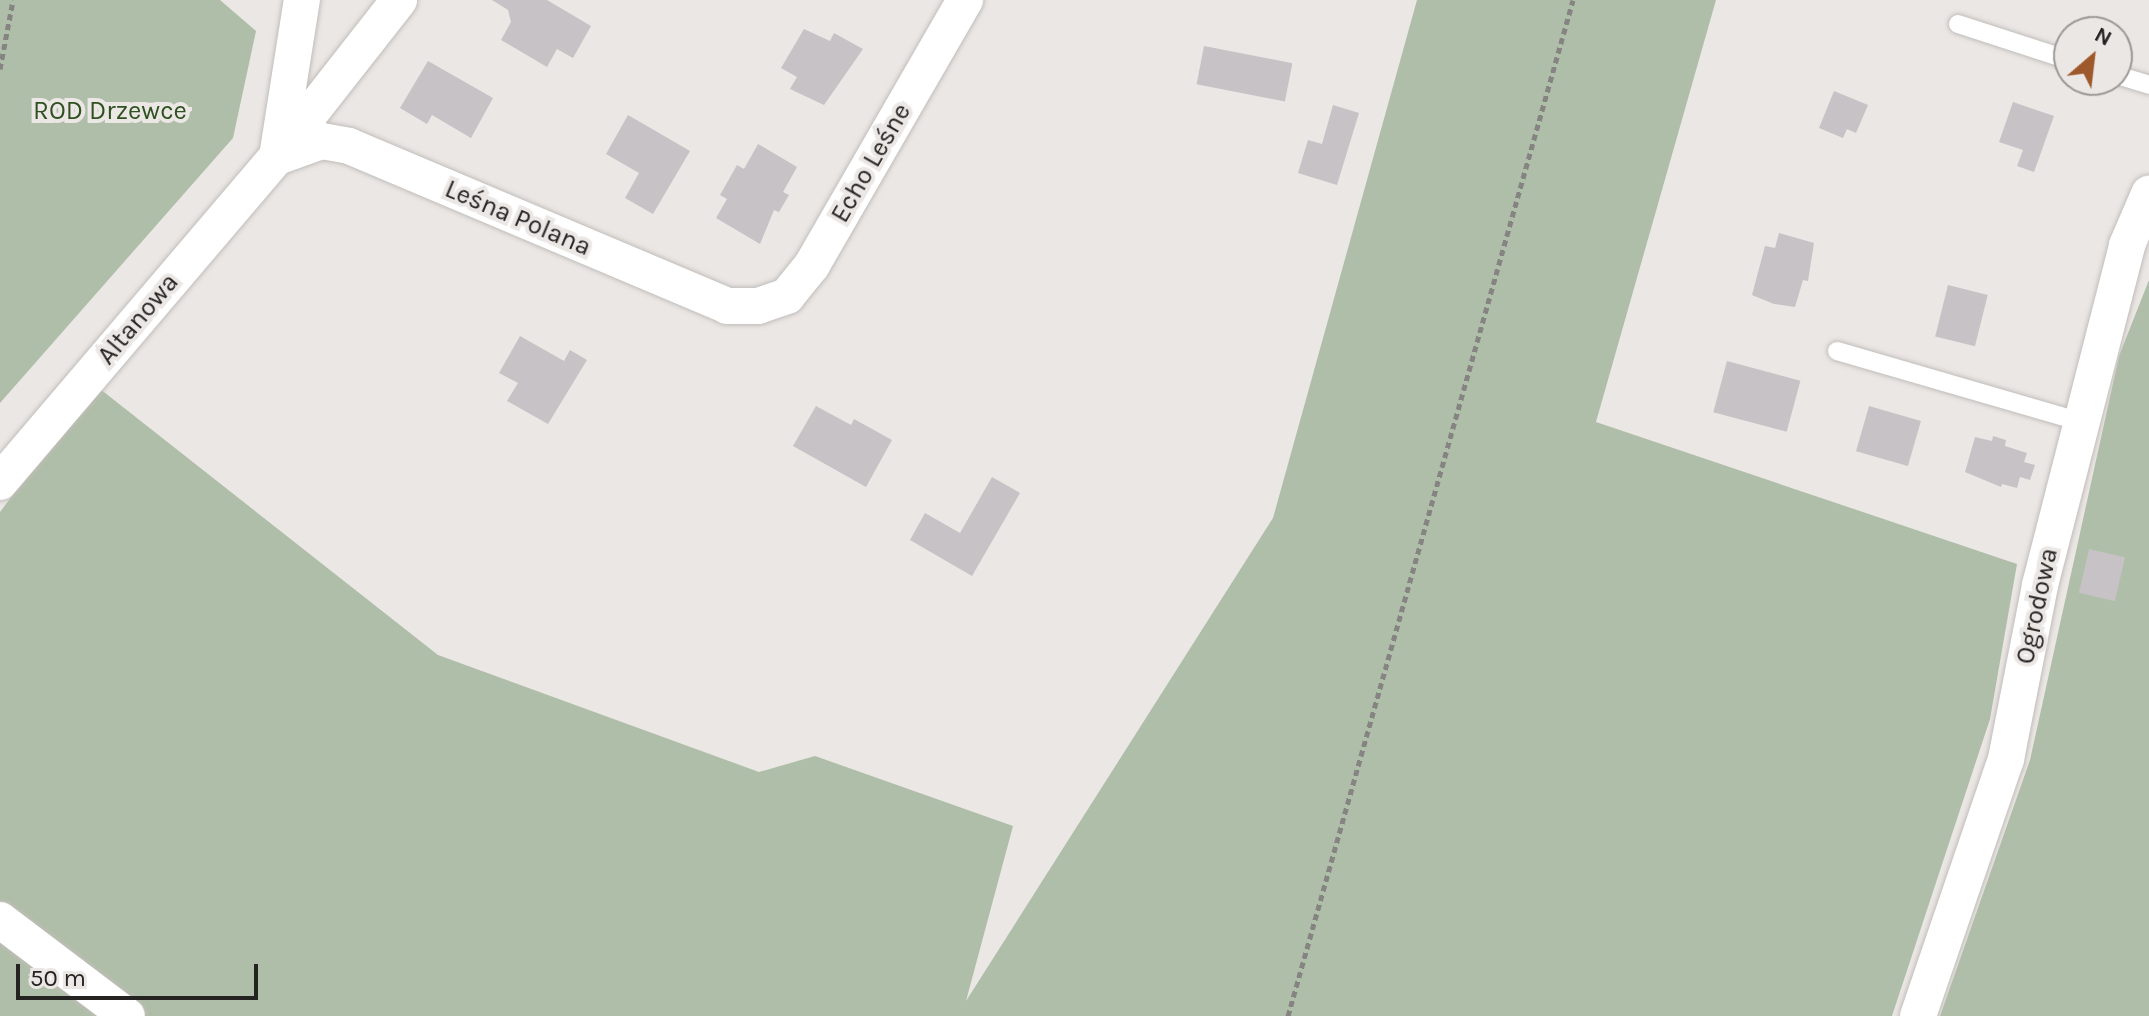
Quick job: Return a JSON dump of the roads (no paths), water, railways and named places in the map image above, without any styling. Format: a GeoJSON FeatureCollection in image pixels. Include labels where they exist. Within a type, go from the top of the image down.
{"type":"FeatureCollection","features":[{"type":"Feature","properties":{"kind":"street"},"geometry":{"type":"LineString","coordinates":[[277,157],[302,0]]}},
{"type":"Feature","properties":{"kind":"street","name":"Altanowa"},"geometry":{"type":"LineString","coordinates":[[0,482],[277,157],[399,0]]}},
{"type":"Feature","properties":{"kind":"street","name":"Echo Leśne"},"geometry":{"type":"LineString","coordinates":[[758,306],[787,296],[812,265],[965,0]]}},
{"type":"Feature","properties":{"kind":"street","name":"Leśna Polana"},"geometry":{"type":"LineString","coordinates":[[277,157],[322,141],[349,146],[727,306],[758,306]]}},
{"type":"Feature","properties":{"kind":"street","name":"Ogrodowa"},"geometry":{"type":"LineString","coordinates":[[1918,1016],[2006,759],[2040,585],[2127,245],[2149,194]]}},
{"type":"Feature","properties":{"kind":"street"},"geometry":{"type":"LineString","coordinates":[[0,920],[127,1016]]}},
{"type":"Feature","properties":{"kind":"lane"},"geometry":{"type":"LineString","coordinates":[[1958,24],[2053,55]]}},
{"type":"Feature","properties":{"kind":"lane"},"geometry":{"type":"LineString","coordinates":[[1837,351],[2082,422]]}},
{"type":"Feature","properties":{"kind":"park label","name":"ROD Drzewce"},"geometry":{"type":"Point","coordinates":[110,111]}}]}
